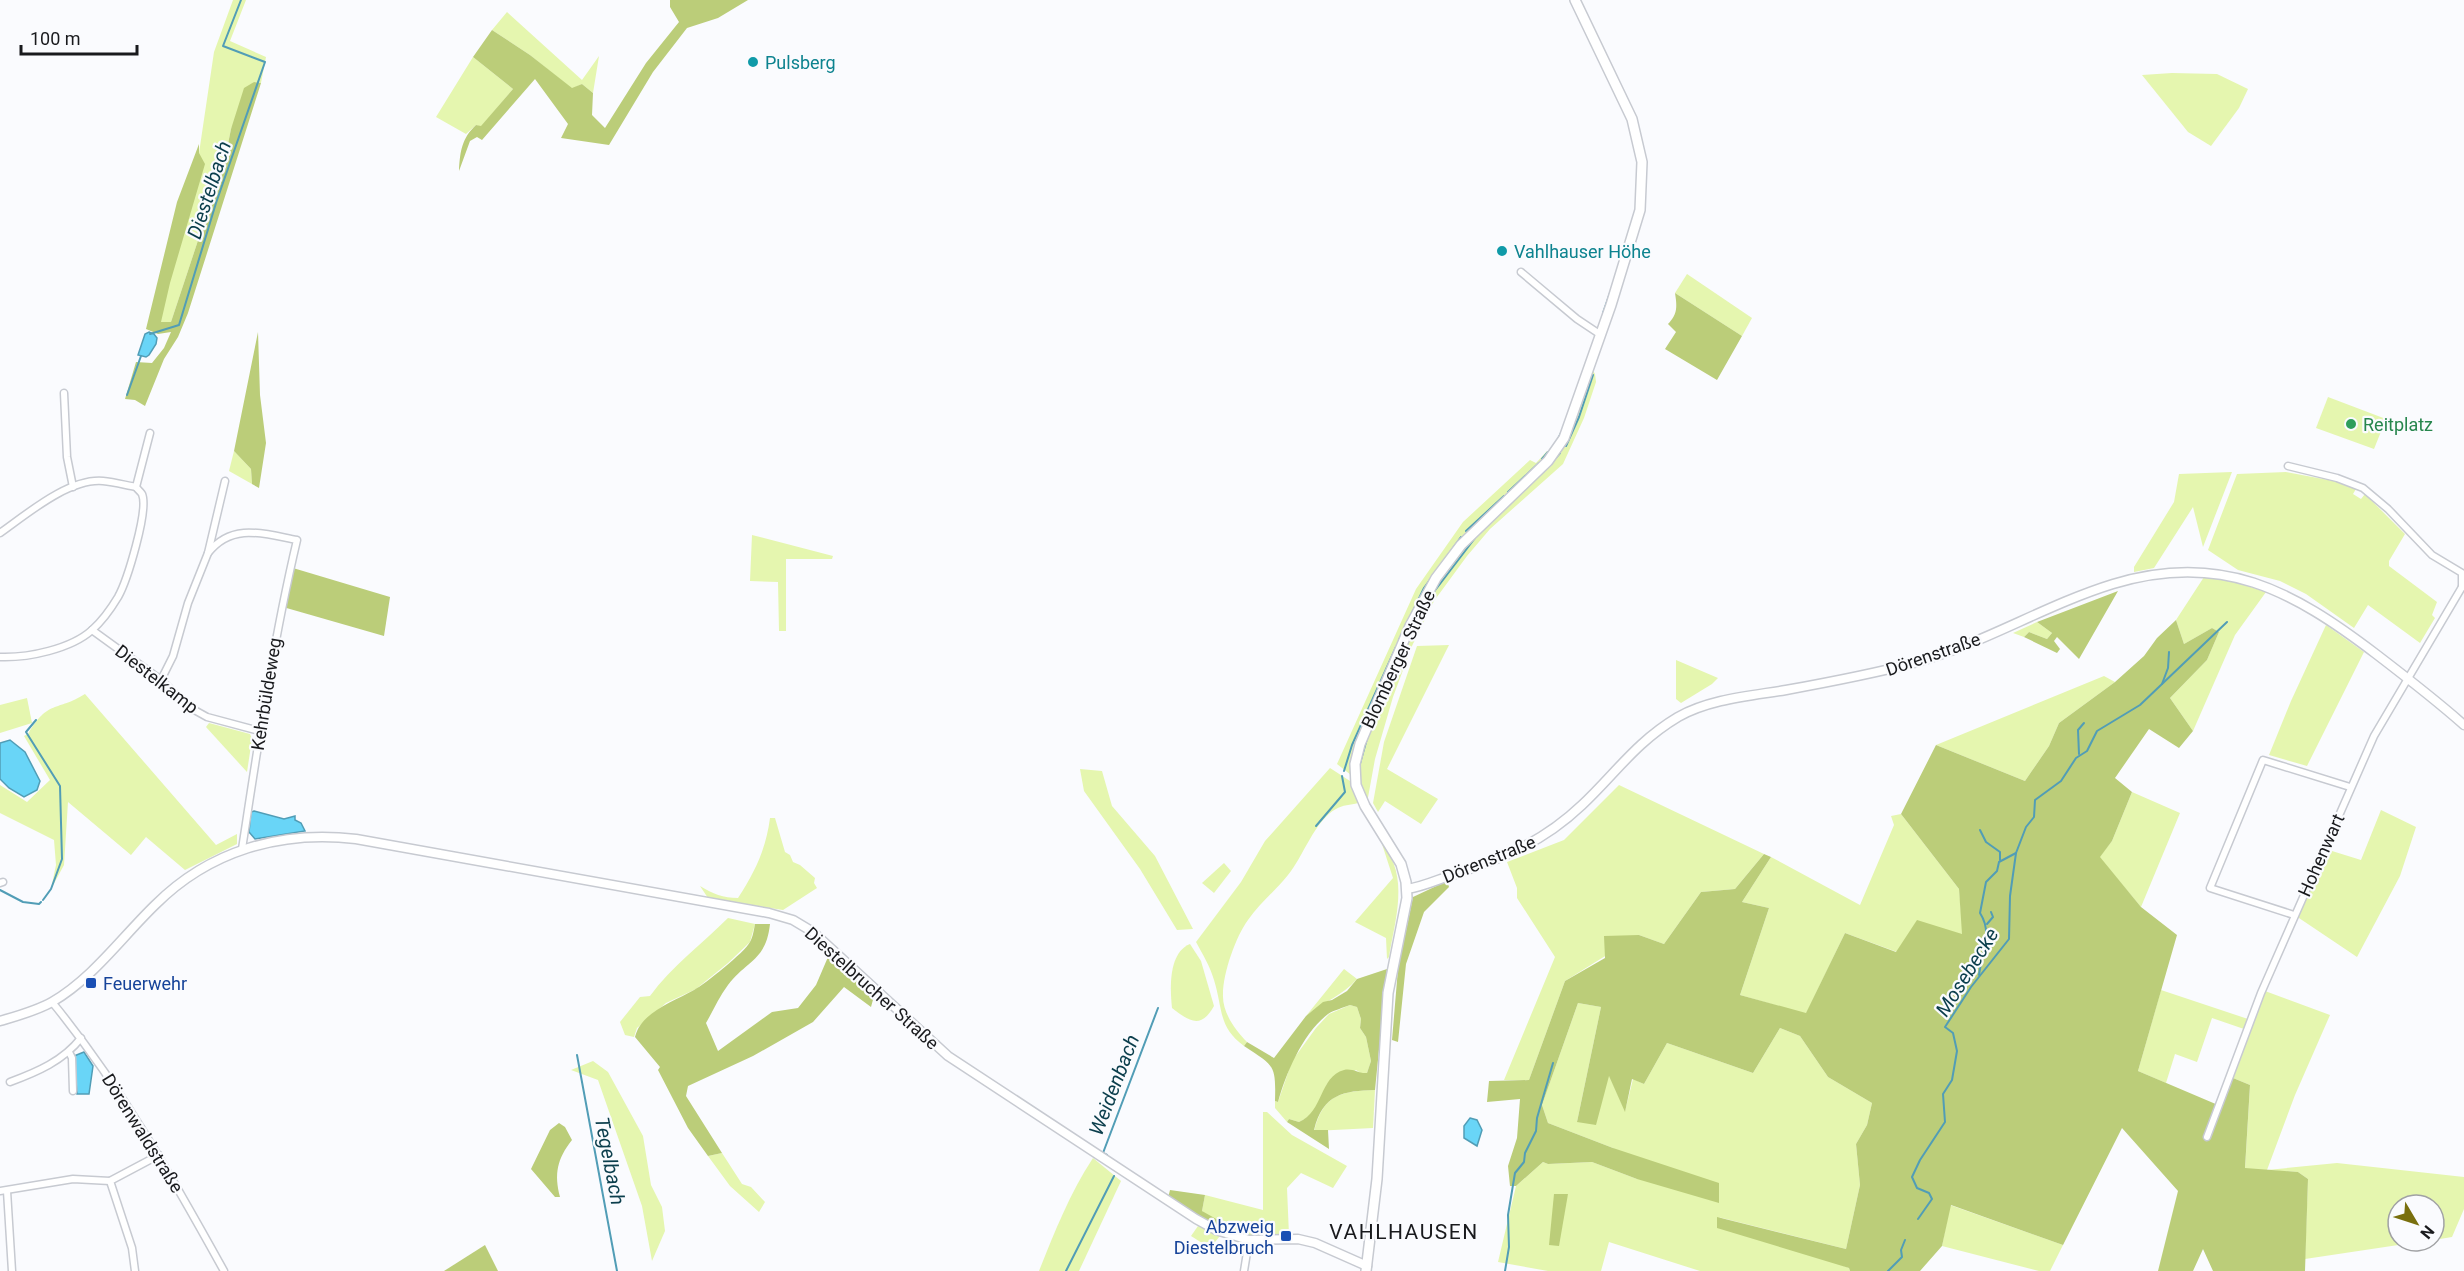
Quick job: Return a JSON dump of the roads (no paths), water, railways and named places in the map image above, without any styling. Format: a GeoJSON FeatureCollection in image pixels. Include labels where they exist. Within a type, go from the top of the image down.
{"type":"FeatureCollection","features":[{"type":"Feature","properties":{"kind":"main road","name":"Blomberger Straße"},"geometry":{"type":"LineString","coordinates":[[1366,1269],[1377,1179],[1388,993],[1403,922],[1407,889],[1401,864],[1365,806],[1356,785],[1355,764],[1360,744],[1410,626],[1436,578],[1467,539],[1539,469],[1559,446],[1575,409],[1639,219],[1642,171],[1632,119],[1575,0]]}},
{"type":"Feature","properties":{"kind":"street"},"geometry":{"type":"LineString","coordinates":[[1521,272],[1581,322],[1601,335]]}},
{"type":"Feature","properties":{"kind":"street"},"geometry":{"type":"LineString","coordinates":[[64,393],[67,457],[73,487]]}},
{"type":"Feature","properties":{"kind":"street"},"geometry":{"type":"LineString","coordinates":[[136,487],[150,433]]}},
{"type":"Feature","properties":{"kind":"street","name":"Hohenwart"},"geometry":{"type":"LineString","coordinates":[[2207,1137],[2261,993],[2350,787],[2374,736],[2463,587],[2462,573],[2432,555],[2369,492],[2337,478],[2288,466]]}},
{"type":"Feature","properties":{"kind":"street"},"geometry":{"type":"LineString","coordinates":[[0,533],[49,499],[73,487],[101,480],[136,487],[142,494],[143,505],[134,553],[118,597],[92,630],[61,647],[32,654],[0,657]]}},
{"type":"Feature","properties":{"kind":"street"},"geometry":{"type":"LineString","coordinates":[[161,680],[173,656],[188,603],[208,553],[225,481]]}},
{"type":"Feature","properties":{"kind":"street","name":"Kehrbüldeweg"},"geometry":{"type":"LineString","coordinates":[[208,553],[216,541],[230,535],[252,531],[297,540],[280,614],[259,730],[242,849]]}},
{"type":"Feature","properties":{"kind":"street","name":"Dörenstraße"},"geometry":{"type":"LineString","coordinates":[[1407,889],[1484,864],[1534,843],[1584,804],[1642,741],[1681,716],[1725,699],[1863,676],[1932,658],[2112,585],[2154,574],[2199,572],[2231,576],[2263,585],[2290,597],[2331,620],[2464,725]]}},
{"type":"Feature","properties":{"kind":"street","name":"Diestelkamp"},"geometry":{"type":"LineString","coordinates":[[92,630],[161,680],[189,707],[207,717],[259,730]]}},
{"type":"Feature","properties":{"kind":"street"},"geometry":{"type":"LineString","coordinates":[[2294,915],[2210,888],[2263,760],[2350,787]]}},
{"type":"Feature","properties":{"kind":"street","name":"Diestelbrucher Straße"},"geometry":{"type":"LineString","coordinates":[[0,1021],[52,1002],[92,972],[155,904],[180,882],[207,865],[242,849],[290,838],[325,836],[356,839],[769,913],[793,920],[813,933],[948,1056],[1196,1219],[1216,1230],[1249,1240],[1304,1240],[1328,1247],[1366,1269]]}},
{"type":"Feature","properties":{"kind":"street","name":"Dörenwaldstraße"},"geometry":{"type":"LineString","coordinates":[[52,1002],[81,1038],[124,1099],[159,1155],[224,1271]]}},
{"type":"Feature","properties":{"kind":"street"},"geometry":{"type":"LineString","coordinates":[[10,1082],[42,1070],[69,1052],[81,1038]]}},
{"type":"Feature","properties":{"kind":"street"},"geometry":{"type":"LineString","coordinates":[[69,1052],[72,1058],[73,1091]]}},
{"type":"Feature","properties":{"kind":"street"},"geometry":{"type":"LineString","coordinates":[[12,1271],[4,1191],[73,1179],[110,1181],[159,1155]]}},
{"type":"Feature","properties":{"kind":"street"},"geometry":{"type":"LineString","coordinates":[[110,1181],[132,1248],[135,1271]]}},
{"type":"Feature","properties":{"kind":"street"},"geometry":{"type":"LineString","coordinates":[[1244,1271],[1249,1240]]}},
{"type":"Feature","properties":{"kind":"water"},"geometry":{"type":"Polygon","coordinates":[[[149,332],[157,338],[156,344],[146,357],[138,355],[145,334],[149,332]]]}},
{"type":"Feature","properties":{"kind":"water"},"geometry":{"type":"Polygon","coordinates":[[[10,740],[25,752],[40,781],[37,790],[24,797],[0,779],[0,743],[10,740]]]}},
{"type":"Feature","properties":{"kind":"water"},"geometry":{"type":"Polygon","coordinates":[[[251,812],[284,819],[295,816],[295,820],[301,823],[305,831],[255,839],[249,832],[251,812]]]}},
{"type":"Feature","properties":{"kind":"water"},"geometry":{"type":"Polygon","coordinates":[[[84,1052],[93,1066],[89,1094],[77,1094],[74,1056],[84,1052]]]}},
{"type":"Feature","properties":{"kind":"water"},"geometry":{"type":"Polygon","coordinates":[[[1470,1118],[1477,1120],[1482,1130],[1477,1146],[1464,1138],[1464,1126],[1470,1118]]]}},
{"type":"Feature","properties":{"kind":"waterway","name":"Diestelbach"},"geometry":{"type":"LineString","coordinates":[[150,334],[179,325],[216,203],[265,62],[223,46],[241,0]]}},
{"type":"Feature","properties":{"kind":"waterway"},"geometry":{"type":"LineString","coordinates":[[1603,313],[1610,293]]}},
{"type":"Feature","properties":{"kind":"waterway","name":"Diestelbach"},"geometry":{"type":"LineString","coordinates":[[127,395],[141,356]]}},
{"type":"Feature","properties":{"kind":"waterway"},"geometry":{"type":"LineString","coordinates":[[1566,446],[1579,417],[1593,375]]}},
{"type":"Feature","properties":{"kind":"waterway"},"geometry":{"type":"LineString","coordinates":[[1557,441],[1561,433]]}},
{"type":"Feature","properties":{"kind":"waterway"},"geometry":{"type":"LineString","coordinates":[[1542,459],[1548,452]]}},
{"type":"Feature","properties":{"kind":"waterway"},"geometry":{"type":"LineString","coordinates":[[1552,462],[1560,453]]}},
{"type":"Feature","properties":{"kind":"waterway"},"geometry":{"type":"LineString","coordinates":[[1508,492],[1539,463]]}},
{"type":"Feature","properties":{"kind":"waterway"},"geometry":{"type":"LineString","coordinates":[[1522,492],[1544,471]]}},
{"type":"Feature","properties":{"kind":"waterway"},"geometry":{"type":"LineString","coordinates":[[1466,531],[1504,496]]}},
{"type":"Feature","properties":{"kind":"waterway"},"geometry":{"type":"LineString","coordinates":[[1399,640],[1424,588],[1461,537]]}},
{"type":"Feature","properties":{"kind":"waterway"},"geometry":{"type":"LineString","coordinates":[[1433,593],[1475,538]]}},
{"type":"Feature","properties":{"kind":"waterway","name":"Mosebecke"},"geometry":{"type":"LineString","coordinates":[[1918,1219],[1932,1199],[1929,1193],[1917,1188],[1912,1177],[1920,1160],[1945,1122],[1943,1094],[1952,1080],[1957,1051],[1953,1033],[1945,1027],[1971,987],[2009,939],[2010,896],[2016,853],[2026,827],[2034,817],[2035,800],[2061,781],[2076,758],[2087,751],[2097,731],[2140,705],[2227,622]]}},
{"type":"Feature","properties":{"kind":"waterway"},"geometry":{"type":"LineString","coordinates":[[1411,635],[1416,624]]}},
{"type":"Feature","properties":{"kind":"waterway"},"geometry":{"type":"LineString","coordinates":[[1344,771],[1352,745],[1396,647]]}},
{"type":"Feature","properties":{"kind":"waterway"},"geometry":{"type":"LineString","coordinates":[[2162,684],[2168,668],[2169,652]]}},
{"type":"Feature","properties":{"kind":"waterway"},"geometry":{"type":"LineString","coordinates":[[36,720],[26,732],[60,786],[62,859],[51,889],[43,900]]}},
{"type":"Feature","properties":{"kind":"waterway"},"geometry":{"type":"LineString","coordinates":[[2079,754],[2078,730],[2084,723]]}},
{"type":"Feature","properties":{"kind":"waterway"},"geometry":{"type":"LineString","coordinates":[[1359,767],[1368,735]]}},
{"type":"Feature","properties":{"kind":"waterway"},"geometry":{"type":"LineString","coordinates":[[1316,826],[1345,792],[1342,776]]}},
{"type":"Feature","properties":{"kind":"waterway"},"geometry":{"type":"LineString","coordinates":[[1980,830],[1986,842],[2000,852],[2000,860]]}},
{"type":"Feature","properties":{"kind":"waterway"},"geometry":{"type":"LineString","coordinates":[[1979,975],[1986,935],[1984,920],[1980,913],[1986,882],[1997,871],[1999,862],[2016,853]]}},
{"type":"Feature","properties":{"kind":"waterway"},"geometry":{"type":"LineString","coordinates":[[0,890],[23,902],[39,904],[41,902]]}},
{"type":"Feature","properties":{"kind":"waterway"},"geometry":{"type":"LineString","coordinates":[[1987,924],[1993,917],[1991,912]]}},
{"type":"Feature","properties":{"kind":"waterway","name":"Weidenbach"},"geometry":{"type":"LineString","coordinates":[[1107,1155],[1103,1153],[1158,1008]]}},
{"type":"Feature","properties":{"kind":"waterway","name":"Tegelbach"},"geometry":{"type":"LineString","coordinates":[[577,1055],[617,1271]]}},
{"type":"Feature","properties":{"kind":"waterway"},"geometry":{"type":"LineString","coordinates":[[1505,1271],[1509,1247],[1508,1215],[1515,1173],[1524,1162],[1525,1153],[1536,1131],[1537,1118],[1553,1063]]}},
{"type":"Feature","properties":{"kind":"waterway","name":"Weidenbach"},"geometry":{"type":"LineString","coordinates":[[1066,1271],[1114,1176]]}},
{"type":"Feature","properties":{"kind":"waterway","name":"Mosebecke"},"geometry":{"type":"LineString","coordinates":[[1888,1271],[1902,1257],[1901,1250],[1905,1240]]}},
{"type":"Feature","properties":{"kind":"place","name":"Pulsberg"},"geometry":{"type":"Point","coordinates":[753,62]}},
{"type":"Feature","properties":{"kind":"place","name":"Vahlhauser Höhe"},"geometry":{"type":"Point","coordinates":[1502,251]}},
{"type":"Feature","properties":{"kind":"place","name":"Reitplatz"},"geometry":{"type":"Point","coordinates":[2351,424]}},
{"type":"Feature","properties":{"kind":"place","name":"Feuerwehr"},"geometry":{"type":"Point","coordinates":[91,983]}},
{"type":"Feature","properties":{"kind":"place","name":"Abzweig Diestelbruch"},"geometry":{"type":"Point","coordinates":[1286,1236]}},
{"type":"Feature","properties":{"kind":"district","name":"VAHLHAUSEN"},"geometry":{"type":"Point","coordinates":[1404,1232]}}]}
